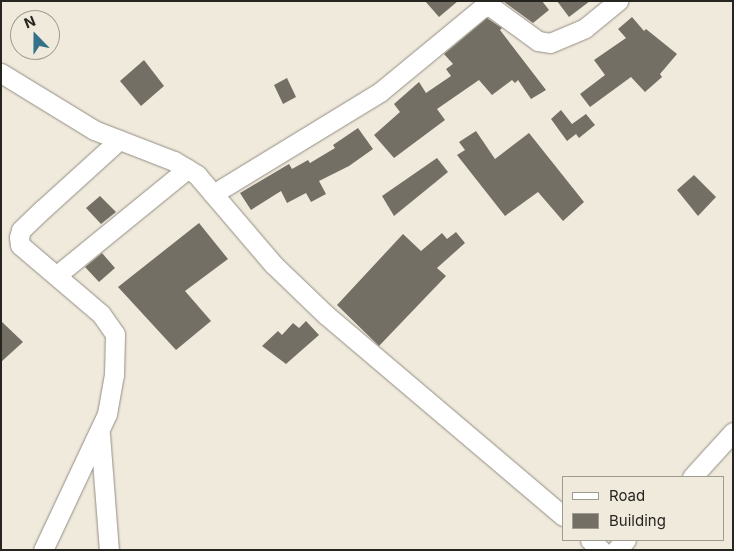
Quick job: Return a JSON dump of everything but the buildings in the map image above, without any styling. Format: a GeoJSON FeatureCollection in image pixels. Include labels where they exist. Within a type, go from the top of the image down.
{"type":"FeatureCollection","features":[{"type":"Feature","properties":{"kind":"street"},"geometry":{"type":"LineString","coordinates":[[214,194],[380,92],[482,8],[490,6],[538,41],[550,43],[585,28],[618,1]]}},
{"type":"Feature","properties":{"kind":"street"},"geometry":{"type":"LineString","coordinates":[[1,73],[94,130],[187,169],[214,194],[274,265],[326,315],[562,515]]}},
{"type":"Feature","properties":{"kind":"street"},"geometry":{"type":"LineString","coordinates":[[43,550],[100,433],[114,375],[115,334],[101,314],[20,245],[21,230],[119,140]]}},
{"type":"Feature","properties":{"kind":"street"},"geometry":{"type":"LineString","coordinates":[[57,275],[187,169]]}},
{"type":"Feature","properties":{"kind":"street"},"geometry":{"type":"LineString","coordinates":[[693,476],[733,432]]}},
{"type":"Feature","properties":{"kind":"street"},"geometry":{"type":"LineString","coordinates":[[100,433],[110,550]]}},
{"type":"Feature","properties":{"kind":"street"},"geometry":{"type":"LineString","coordinates":[[591,541],[601,550]]}},
{"type":"Feature","properties":{"kind":"street"},"geometry":{"type":"LineString","coordinates":[[616,550],[625,541]]}}]}
